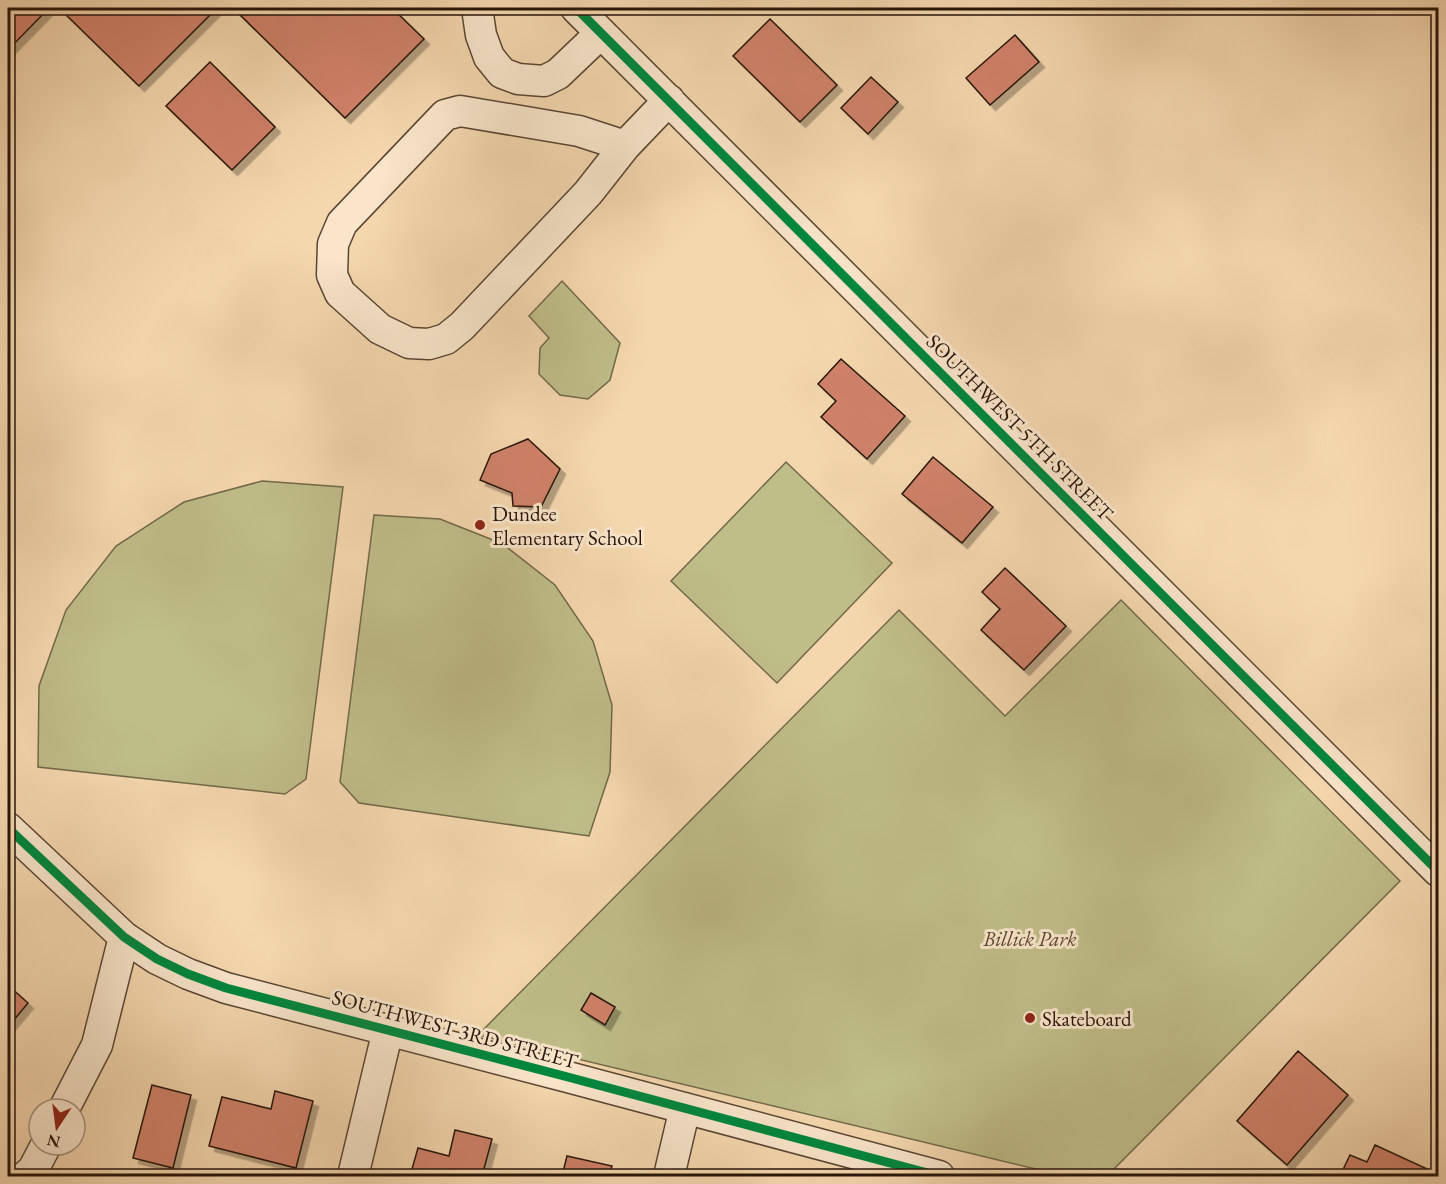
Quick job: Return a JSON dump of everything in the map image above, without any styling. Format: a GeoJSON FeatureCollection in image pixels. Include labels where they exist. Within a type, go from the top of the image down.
{"type":"FeatureCollection","features":[{"type":"Feature","properties":{"kind":"street"},"geometry":{"type":"LineString","coordinates":[[477,8],[481,35],[489,57],[502,73],[518,79],[544,81],[558,74],[601,33]]}},
{"type":"Feature","properties":{"kind":"street","name":"SOUTHWEST 5TH STREET"},"geometry":{"type":"LineString","coordinates":[[576,8],[1438,871]]}},
{"type":"Feature","properties":{"kind":"street"},"geometry":{"type":"LineString","coordinates":[[625,146],[579,131],[460,111],[445,115],[342,223],[333,244],[332,275],[340,293],[380,329],[409,343],[429,344],[446,339],[462,326],[588,193],[625,146],[669,100]]}},
{"type":"Feature","properties":{"kind":"street","name":"SOUTHWEST 3RD STREET"},"geometry":{"type":"LineString","coordinates":[[8,828],[124,937],[157,959],[188,974],[226,988],[939,1176]]}},
{"type":"Feature","properties":{"kind":"street"},"geometry":{"type":"LineString","coordinates":[[70,1097],[98,1045],[124,937]]}},
{"type":"Feature","properties":{"kind":"street"},"geometry":{"type":"LineString","coordinates":[[353,1176],[388,1030]]}},
{"type":"Feature","properties":{"kind":"street"},"geometry":{"type":"LineString","coordinates":[[669,1176],[685,1108]]}},
{"type":"Feature","properties":{"kind":"street"},"geometry":{"type":"LineString","coordinates":[[26,1176],[33,1170],[40,1157]]}},
{"type":"Feature","properties":{"kind":"green space"},"geometry":{"type":"Polygon","coordinates":[[[562,281],[620,343],[610,380],[588,399],[560,395],[539,374],[540,348],[549,338],[529,316],[562,281]]]}},
{"type":"Feature","properties":{"kind":"green space"},"geometry":{"type":"Polygon","coordinates":[[[786,462],[892,563],[777,683],[671,581],[786,462]]]}},
{"type":"Feature","properties":{"kind":"green space"},"geometry":{"type":"Polygon","coordinates":[[[262,481],[343,487],[306,779],[285,794],[38,767],[39,686],[66,610],[116,546],[184,502],[262,481]]]}},
{"type":"Feature","properties":{"kind":"green space"},"geometry":{"type":"Polygon","coordinates":[[[374,515],[440,519],[503,544],[555,585],[593,641],[612,705],[610,772],[589,836],[359,803],[340,782],[374,515]]]}},
{"type":"Feature","properties":{"kind":"green space","name":"Billick Park"},"geometry":{"type":"Polygon","coordinates":[[[1121,600],[1400,881],[1107,1176],[1065,1176],[478,1035],[899,610],[1005,716],[1121,600]]]}},
{"type":"Feature","properties":{"kind":"building"},"geometry":{"type":"Polygon","coordinates":[[[8,8],[49,8],[8,50],[8,8]]]}},
{"type":"Feature","properties":{"kind":"building"},"geometry":{"type":"Polygon","coordinates":[[[59,8],[217,8],[139,86],[59,8]]]}},
{"type":"Feature","properties":{"kind":"building"},"geometry":{"type":"Polygon","coordinates":[[[233,8],[392,8],[424,39],[345,118],[233,8]]]}},
{"type":"Feature","properties":{"kind":"building"},"geometry":{"type":"Polygon","coordinates":[[[770,19],[837,85],[800,122],[733,56],[770,19]]]}},
{"type":"Feature","properties":{"kind":"building"},"geometry":{"type":"Polygon","coordinates":[[[1015,35],[1039,62],[990,105],[966,78],[1015,35]]]}},
{"type":"Feature","properties":{"kind":"building"},"geometry":{"type":"Polygon","coordinates":[[[210,62],[275,127],[232,170],[166,106],[210,62]]]}},
{"type":"Feature","properties":{"kind":"building"},"geometry":{"type":"Polygon","coordinates":[[[871,77],[898,102],[868,134],[841,108],[871,77]]]}},
{"type":"Feature","properties":{"kind":"building"},"geometry":{"type":"Polygon","coordinates":[[[841,359],[905,416],[867,459],[821,417],[836,401],[818,384],[841,359]]]}},
{"type":"Feature","properties":{"kind":"building"},"geometry":{"type":"Polygon","coordinates":[[[528,439],[560,469],[541,507],[513,506],[512,493],[480,480],[491,454],[528,439]]]}},
{"type":"Feature","properties":{"kind":"building"},"geometry":{"type":"Polygon","coordinates":[[[933,457],[993,507],[962,543],[902,494],[933,457]]]}},
{"type":"Feature","properties":{"kind":"building"},"geometry":{"type":"Polygon","coordinates":[[[1005,568],[1066,626],[1024,670],[981,630],[1000,609],[982,592],[1005,568]]]}},
{"type":"Feature","properties":{"kind":"building"},"geometry":{"type":"Polygon","coordinates":[[[8,985],[28,1003],[8,1027],[8,985]]]}},
{"type":"Feature","properties":{"kind":"building"},"geometry":{"type":"Polygon","coordinates":[[[591,993],[615,1007],[605,1025],[581,1010],[591,993]]]}},
{"type":"Feature","properties":{"kind":"building"},"geometry":{"type":"Polygon","coordinates":[[[1298,1051],[1348,1095],[1287,1165],[1237,1121],[1298,1051]]]}},
{"type":"Feature","properties":{"kind":"building"},"geometry":{"type":"Polygon","coordinates":[[[152,1085],[191,1095],[173,1168],[133,1158],[152,1085]]]}},
{"type":"Feature","properties":{"kind":"building"},"geometry":{"type":"Polygon","coordinates":[[[275,1091],[313,1101],[296,1168],[209,1146],[222,1097],[271,1109],[275,1091]]]}},
{"type":"Feature","properties":{"kind":"building"},"geometry":{"type":"Polygon","coordinates":[[[455,1130],[492,1139],[482,1176],[410,1176],[418,1148],[449,1156],[455,1130]]]}},
{"type":"Feature","properties":{"kind":"building"},"geometry":{"type":"Polygon","coordinates":[[[1375,1145],[1438,1176],[1340,1176],[1350,1155],[1367,1162],[1375,1145]]]}},
{"type":"Feature","properties":{"kind":"building"},"geometry":{"type":"Polygon","coordinates":[[[567,1156],[612,1166],[609,1176],[562,1176],[567,1156]]]}},
{"type":"Feature","properties":{"kind":"cycle path"},"geometry":{"type":"LineString","coordinates":[[576,8],[1438,871]]}},
{"type":"Feature","properties":{"kind":"cycle path"},"geometry":{"type":"LineString","coordinates":[[8,828],[124,937],[157,959],[188,974],[226,988],[939,1176]]}},
{"type":"Feature","properties":{"kind":"place","name":"Dundee Elementary School"},"geometry":{"type":"Point","coordinates":[480,525]}},
{"type":"Feature","properties":{"kind":"place","name":"Skateboard"},"geometry":{"type":"Point","coordinates":[1030,1018]}}]}
